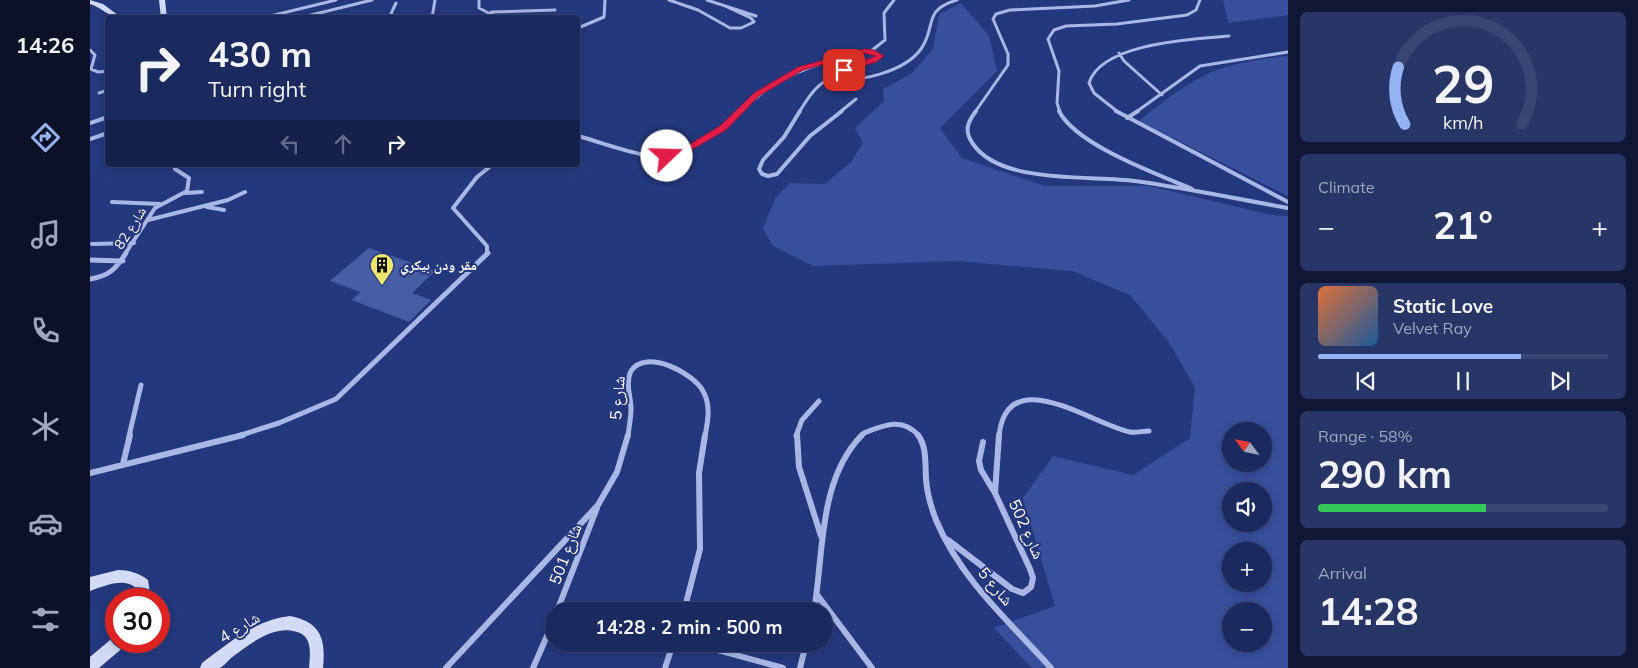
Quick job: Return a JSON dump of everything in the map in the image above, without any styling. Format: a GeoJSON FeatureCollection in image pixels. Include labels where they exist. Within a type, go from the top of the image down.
{"type":"FeatureCollection","features":[{"type":"Feature","properties":{"kind":"street"},"geometry":{"type":"LineString","coordinates":[[162,0],[164,15]]}},
{"type":"Feature","properties":{"kind":"street"},"geometry":{"type":"LineString","coordinates":[[274,15],[336,0]]}},
{"type":"Feature","properties":{"kind":"street"},"geometry":{"type":"LineString","coordinates":[[311,15],[372,0]]}},
{"type":"Feature","properties":{"kind":"street"},"geometry":{"type":"LineString","coordinates":[[433,15],[436,0]]}},
{"type":"Feature","properties":{"kind":"street"},"geometry":{"type":"LineString","coordinates":[[479,0],[479,8],[491,12],[555,10]]}},
{"type":"Feature","properties":{"kind":"street"},"geometry":{"type":"LineString","coordinates":[[580,27],[604,17],[606,11],[605,0]]}},
{"type":"Feature","properties":{"kind":"street"},"geometry":{"type":"LineString","coordinates":[[669,0],[701,12],[725,27],[742,29],[754,22],[725,6]]}},
{"type":"Feature","properties":{"kind":"street"},"geometry":{"type":"LineString","coordinates":[[708,0],[740,9],[756,16]]}},
{"type":"Feature","properties":{"kind":"street"},"geometry":{"type":"LineString","coordinates":[[580,137],[647,155],[675,154],[723,128],[757,95],[792,72],[830,58],[871,51],[885,40],[884,13],[894,0]]}},
{"type":"Feature","properties":{"kind":"street"},"geometry":{"type":"LineString","coordinates":[[833,77],[843,80],[853,78],[894,68],[909,61],[921,48],[933,12],[939,6],[957,0]]}},
{"type":"Feature","properties":{"kind":"street"},"geometry":{"type":"LineString","coordinates":[[1129,0],[1095,6],[1020,9],[996,14],[993,19],[1008,54],[1008,64],[999,80],[967,123],[968,137],[974,147],[986,157],[1026,172],[1071,179],[1133,181],[1288,208]]}},
{"type":"Feature","properties":{"kind":"street"},"geometry":{"type":"LineString","coordinates":[[1197,191],[1094,142],[1065,120],[1059,109],[1057,98],[1059,73],[1048,39],[1054,30],[1066,26],[1117,24],[1187,15],[1196,10],[1200,0]]}},
{"type":"Feature","properties":{"kind":"street"},"geometry":{"type":"LineString","coordinates":[[391,15],[394,11],[394,1]]}},
{"type":"Feature","properties":{"kind":"street"},"geometry":{"type":"LineString","coordinates":[[90,2],[99,2],[115,15]]}},
{"type":"Feature","properties":{"kind":"street"},"geometry":{"type":"LineString","coordinates":[[491,12],[494,15]]}},
{"type":"Feature","properties":{"kind":"street"},"geometry":{"type":"LineString","coordinates":[[1229,36],[1148,45],[1119,53],[1092,73],[1089,83],[1094,93],[1127,118],[1288,202]]}},
{"type":"Feature","properties":{"kind":"street"},"geometry":{"type":"LineString","coordinates":[[90,50],[95,55],[92,69],[98,72],[105,71]]}},
{"type":"Feature","properties":{"kind":"street"},"geometry":{"type":"LineString","coordinates":[[856,99],[810,136],[777,174],[768,176],[762,174],[759,169],[761,163],[784,137],[805,100],[821,82],[833,77],[834,74],[880,56],[871,51]]}},
{"type":"Feature","properties":{"kind":"street"},"geometry":{"type":"LineString","coordinates":[[1127,118],[1162,95],[1200,66],[1288,52]]}},
{"type":"Feature","properties":{"kind":"street"},"geometry":{"type":"LineString","coordinates":[[1119,53],[1124,61],[1162,95]]}},
{"type":"Feature","properties":{"kind":"street"},"geometry":{"type":"LineString","coordinates":[[99,93],[105,91]]}},
{"type":"Feature","properties":{"kind":"street"},"geometry":{"type":"LineString","coordinates":[[90,123],[105,118]]}},
{"type":"Feature","properties":{"kind":"street"},"geometry":{"type":"LineString","coordinates":[[90,139],[105,134]]}},
{"type":"Feature","properties":{"kind":"street"},"geometry":{"type":"LineString","coordinates":[[174,167],[189,178],[189,188],[184,193]]}},
{"type":"Feature","properties":{"kind":"street"},"geometry":{"type":"LineString","coordinates":[[90,473],[270,425],[314,410],[348,389],[485,258],[488,253],[487,246],[453,208],[477,177],[490,167]]}},
{"type":"Feature","properties":{"kind":"street"},"geometry":{"type":"LineString","coordinates":[[184,193],[202,192]]}},
{"type":"Feature","properties":{"kind":"street"},"geometry":{"type":"LineString","coordinates":[[148,220],[228,200],[237,194],[245,192]]}},
{"type":"Feature","properties":{"kind":"street","name":"شارع 82"},"geometry":{"type":"LineString","coordinates":[[90,279],[110,274],[123,261],[160,204],[184,193]]}},
{"type":"Feature","properties":{"kind":"street"},"geometry":{"type":"LineString","coordinates":[[112,202],[160,204]]}},
{"type":"Feature","properties":{"kind":"street"},"geometry":{"type":"LineString","coordinates":[[199,206],[224,210]]}},
{"type":"Feature","properties":{"kind":"street"},"geometry":{"type":"LineString","coordinates":[[92,244],[134,243]]}},
{"type":"Feature","properties":{"kind":"street"},"geometry":{"type":"LineString","coordinates":[[90,260],[123,261]]}},
{"type":"Feature","properties":{"kind":"street","name":"شارع 5"},"geometry":{"type":"LineString","coordinates":[[446,668],[598,506],[614,481],[624,455],[631,410],[629,376],[634,368],[642,363],[654,361],[688,376],[702,389],[706,398],[708,416],[700,462],[700,550],[694,581],[687,602]]}},
{"type":"Feature","properties":{"kind":"street"},"geometry":{"type":"LineString","coordinates":[[123,464],[141,385]]}},
{"type":"Feature","properties":{"kind":"street"},"geometry":{"type":"LineString","coordinates":[[995,493],[1001,422],[1008,407],[1016,402],[1043,400],[1130,432],[1149,431]]}},
{"type":"Feature","properties":{"kind":"street"},"geometry":{"type":"LineString","coordinates":[[820,401],[801,422],[796,442],[801,474],[822,539]]}},
{"type":"Feature","properties":{"kind":"street","name":"شارع 5"},"geometry":{"type":"LineString","coordinates":[[816,602],[822,539],[831,489],[847,452],[864,432],[889,424],[908,426],[920,437],[925,449],[926,475],[932,511],[954,554],[968,575],[1051,668]]}},
{"type":"Feature","properties":{"kind":"street","name":"شارع 502"},"geometry":{"type":"LineString","coordinates":[[946,538],[1012,589],[1018,592],[1026,592],[1033,582],[1030,569],[995,493],[980,470],[979,461],[984,442]]}},
{"type":"Feature","properties":{"kind":"street","name":"شارع 501"},"geometry":{"type":"LineString","coordinates":[[561,602],[598,506]]}},
{"type":"Feature","properties":{"kind":"street"},"geometry":{"type":"LineString","coordinates":[[90,584],[119,576],[134,578],[143,585],[143,588]]}},
{"type":"Feature","properties":{"kind":"street"},"geometry":{"type":"LineString","coordinates":[[818,596],[872,668]]}},
{"type":"Feature","properties":{"kind":"street","name":"شارع 4"},"geometry":{"type":"LineString","coordinates":[[207,668],[256,633],[272,626],[292,624],[300,625],[313,633],[318,644],[316,668]]}},
{"type":"Feature","properties":{"kind":"street"},"geometry":{"type":"LineString","coordinates":[[533,668],[545,641]]}},
{"type":"Feature","properties":{"kind":"street"},"geometry":{"type":"LineString","coordinates":[[664,668],[670,652]]}},
{"type":"Feature","properties":{"kind":"street"},"geometry":{"type":"LineString","coordinates":[[725,652],[782,668]]}},
{"type":"Feature","properties":{"kind":"street"},"geometry":{"type":"LineString","coordinates":[[800,668],[804,652]]}},
{"type":"Feature","properties":{"kind":"street"},"geometry":{"type":"LineString","coordinates":[[90,666],[106,653]]}},
{"type":"Feature","properties":{"kind":"shaded area"},"geometry":{"type":"Polygon","coordinates":[[[1223,0],[1288,0],[1288,15],[1228,23],[1223,0]]]}},
{"type":"Feature","properties":{"kind":"shaded area"},"geometry":{"type":"Polygon","coordinates":[[[961,3],[989,36],[997,71],[940,128],[962,158],[1045,186],[1149,186],[1271,215],[1288,216],[1288,668],[1032,668],[994,628],[1055,606],[1023,498],[1053,456],[1133,475],[1190,438],[1195,387],[1168,341],[1130,295],[1072,271],[956,261],[813,266],[773,246],[763,229],[775,198],[790,183],[825,184],[851,162],[863,143],[855,128],[884,101],[883,89],[911,74],[933,49],[939,14],[961,3]]]}},
{"type":"Feature","properties":{"kind":"shaded area"},"geometry":{"type":"Polygon","coordinates":[[[1288,56],[1288,196],[1139,121],[1175,93],[1207,74],[1242,63],[1288,56]]]}},
{"type":"Feature","properties":{"kind":"building","name":"مقر ودن بيكري"},"geometry":{"type":"Polygon","coordinates":[[[369,248],[435,271],[412,293],[431,300],[409,322],[352,300],[360,292],[330,281],[369,248]]]}},
{"type":"Feature","properties":{"kind":"place","name":"مقر ودن بيكري"},"geometry":{"type":"Point","coordinates":[382,286]}},
{"type":"Feature","properties":{"kind":"route"},"geometry":{"type":"LineString","coordinates":[[667,156],[690,148],[723,128],[738,115],[748,102],[765,88],[800,68],[830,58],[864,51],[871,51],[881,56],[866,64],[844,70]]}}]}
